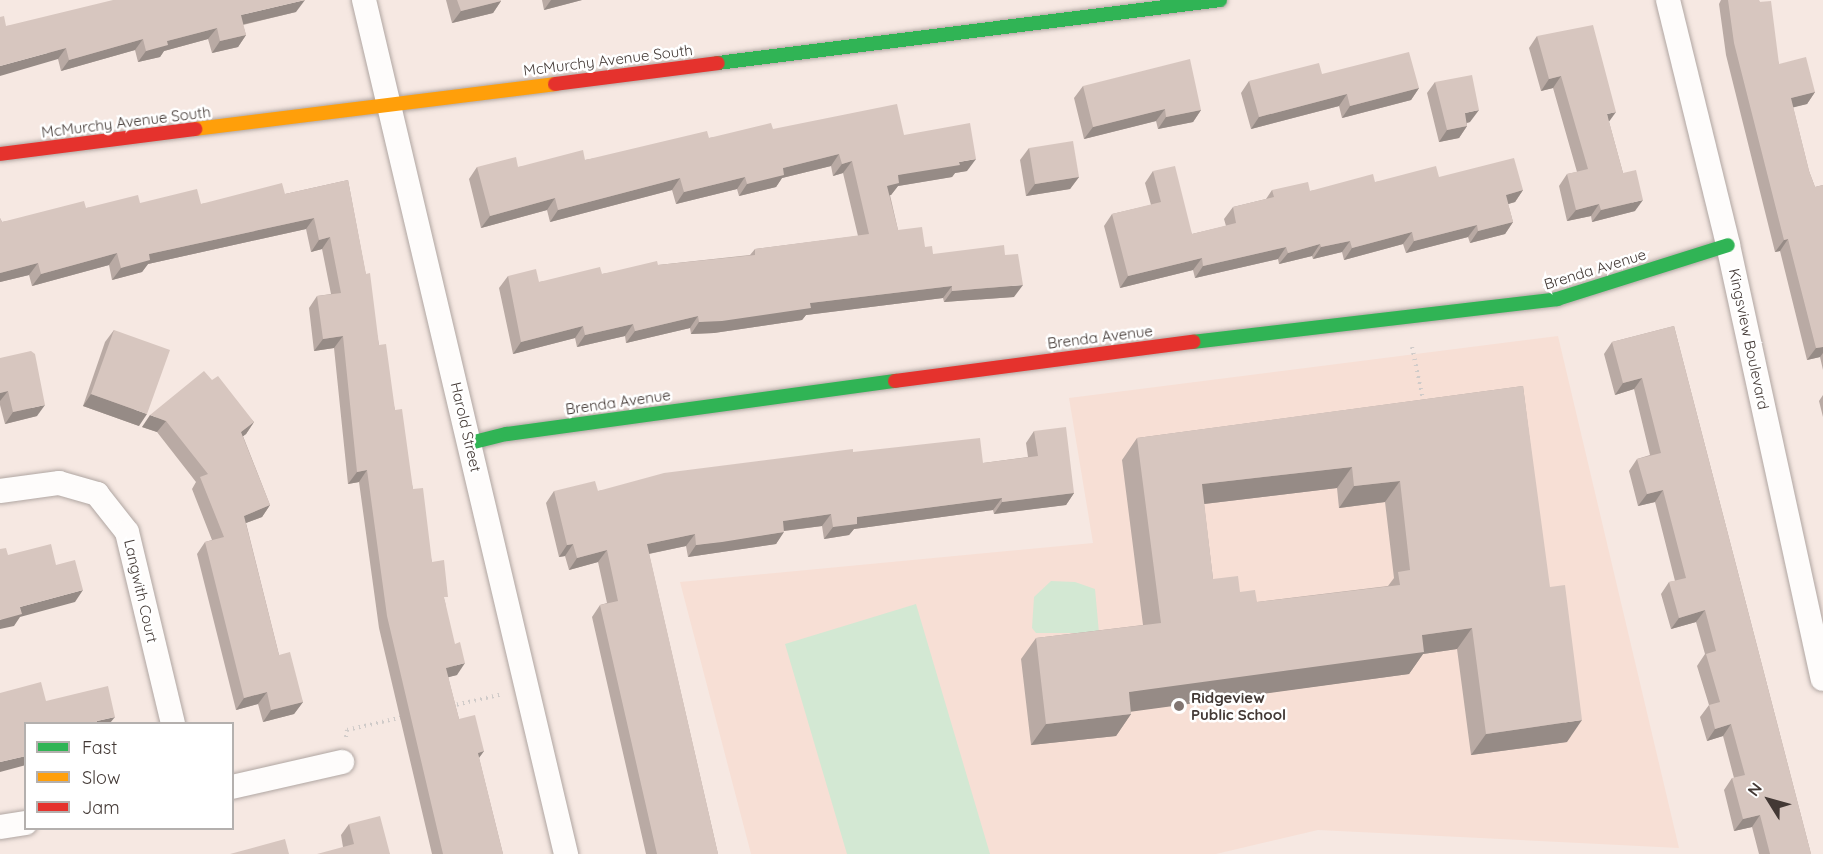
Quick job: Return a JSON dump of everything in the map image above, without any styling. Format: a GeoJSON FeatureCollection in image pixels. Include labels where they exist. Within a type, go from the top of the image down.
{"type":"FeatureCollection","features":[{"type":"Feature","properties":{"kind":"street","name":"Harold Street"},"geometry":{"type":"LineString","coordinates":[[364,0],[566,854]]}},
{"type":"Feature","properties":{"kind":"street","name":"McMurchy Avenue South"},"geometry":{"type":"LineString","coordinates":[[0,154],[1220,0]]}},
{"type":"Feature","properties":{"kind":"street","name":"Kingsview Boulevard"},"geometry":{"type":"LineString","coordinates":[[1668,0],[1728,245],[1822,672]]}},
{"type":"Feature","properties":{"kind":"street","name":"Brenda Avenue"},"geometry":{"type":"LineString","coordinates":[[470,443],[507,434],[1088,354],[1557,299],[1728,245]]}},
{"type":"Feature","properties":{"kind":"street","name":"Langwith Court"},"geometry":{"type":"LineString","coordinates":[[0,491],[59,483],[97,494],[127,532],[173,722]]}},
{"type":"Feature","properties":{"kind":"street"},"geometry":{"type":"LineString","coordinates":[[234,787],[342,762]]}},
{"type":"Feature","properties":{"kind":"street"},"geometry":{"type":"LineString","coordinates":[[0,827],[24,823]]}},
{"type":"Feature","properties":{"kind":"path"},"geometry":{"type":"LineString","coordinates":[[1406,318],[1427,417]]}},
{"type":"Feature","properties":{"kind":"path"},"geometry":{"type":"LineString","coordinates":[[448,706],[527,688]]}},
{"type":"Feature","properties":{"kind":"path"},"geometry":{"type":"LineString","coordinates":[[342,762],[347,730],[415,714]]}},
{"type":"Feature","properties":{"kind":"shaded area","name":"Ridgeview Public School"},"geometry":{"type":"Polygon","coordinates":[[[1558,336],[1679,848],[1318,830],[1216,854],[751,854],[680,582],[1093,543],[1069,398],[1558,336]]]}},
{"type":"Feature","properties":{"kind":"green space"},"geometry":{"type":"Polygon","coordinates":[[[1051,581],[1075,582],[1095,589],[1099,633],[1036,633],[1032,628],[1034,597],[1051,581]]]}},
{"type":"Feature","properties":{"kind":"green space"},"geometry":{"type":"Polygon","coordinates":[[[916,604],[990,854],[847,854],[785,644],[916,604]]]}},
{"type":"Feature","properties":{"kind":"building"},"geometry":{"type":"Polygon","coordinates":[[[113,0],[305,0],[241,15],[246,35],[220,41],[217,28],[167,41],[168,45],[146,51],[143,39],[69,60],[66,48],[0,66],[0,17],[4,16],[6,26],[113,0]]]}},
{"type":"Feature","properties":{"kind":"building"},"geometry":{"type":"Polygon","coordinates":[[[457,0],[501,0],[501,1],[461,11],[457,0]]]}},
{"type":"Feature","properties":{"kind":"building"},"geometry":{"type":"Polygon","coordinates":[[[1728,0],[1771,1],[1779,64],[1806,57],[1815,92],[1791,98],[1809,171],[1815,187],[1823,185],[1823,347],[1816,348],[1788,239],[1784,240],[1734,43],[1728,0]]]}},
{"type":"Feature","properties":{"kind":"building"},"geometry":{"type":"Polygon","coordinates":[[[1593,25],[1616,112],[1607,114],[1623,173],[1636,170],[1643,200],[1601,210],[1599,204],[1576,210],[1567,174],[1588,169],[1561,76],[1549,79],[1537,36],[1593,25]]]}},
{"type":"Feature","properties":{"kind":"building"},"geometry":{"type":"Polygon","coordinates":[[[1409,52],[1419,88],[1350,106],[1347,94],[1259,117],[1249,81],[1319,63],[1322,74],[1409,52]]]}},
{"type":"Feature","properties":{"kind":"building"},"geometry":{"type":"Polygon","coordinates":[[[1190,59],[1201,110],[1166,117],[1165,109],[1093,127],[1083,86],[1190,59]]]}},
{"type":"Feature","properties":{"kind":"building"},"geometry":{"type":"Polygon","coordinates":[[[1472,75],[1479,110],[1465,113],[1467,126],[1447,130],[1435,82],[1472,75]]]}},
{"type":"Feature","properties":{"kind":"building"},"geometry":{"type":"Polygon","coordinates":[[[897,104],[904,135],[970,123],[976,159],[959,162],[960,165],[898,175],[899,183],[887,186],[898,230],[922,227],[925,247],[932,246],[933,254],[1004,245],[1005,255],[1018,254],[1023,285],[952,291],[952,286],[810,303],[811,308],[722,321],[699,322],[698,316],[635,331],[633,324],[585,335],[583,326],[521,342],[508,276],[536,269],[539,282],[600,267],[602,274],[657,261],[658,265],[755,255],[755,249],[869,234],[852,161],[842,164],[839,154],[783,168],[784,175],[747,184],[745,177],[684,192],[680,178],[558,210],[555,198],[490,216],[477,167],[516,157],[518,167],[583,150],[585,160],[707,131],[709,138],[771,123],[773,129],[897,104]]]}},
{"type":"Feature","properties":{"kind":"building"},"geometry":{"type":"Polygon","coordinates":[[[1073,141],[1079,177],[1035,184],[1029,148],[1073,141]]]}},
{"type":"Feature","properties":{"kind":"building"},"geometry":{"type":"Polygon","coordinates":[[[1514,158],[1523,190],[1506,195],[1513,222],[1478,231],[1477,225],[1414,241],[1412,232],[1352,248],[1350,241],[1321,247],[1320,244],[1288,253],[1286,247],[1203,266],[1202,258],[1128,276],[1112,214],[1161,202],[1153,171],[1175,166],[1192,234],[1236,223],[1233,207],[1274,197],[1272,190],[1308,182],[1310,191],[1373,174],[1375,182],[1436,166],[1439,177],[1514,158]]]}},
{"type":"Feature","properties":{"kind":"building"},"geometry":{"type":"Polygon","coordinates":[[[348,180],[366,274],[370,273],[379,345],[386,344],[395,410],[402,409],[413,489],[423,488],[432,562],[444,560],[448,597],[444,597],[455,644],[460,642],[465,663],[446,668],[459,719],[475,715],[484,751],[478,753],[503,854],[443,854],[387,616],[367,470],[357,472],[343,336],[323,339],[317,296],[341,293],[330,237],[319,240],[314,218],[149,254],[150,260],[121,268],[117,253],[41,274],[38,263],[0,273],[0,218],[2,222],[84,201],[86,208],[138,195],[140,203],[197,189],[201,204],[282,183],[285,194],[348,180]]]}},
{"type":"Feature","properties":{"kind":"building"},"geometry":{"type":"Polygon","coordinates":[[[1674,326],[1811,854],[1770,854],[1760,815],[1743,819],[1732,778],[1745,775],[1731,724],[1715,729],[1709,705],[1720,702],[1706,654],[1716,651],[1705,610],[1679,618],[1669,582],[1686,578],[1663,490],[1647,494],[1637,459],[1661,453],[1642,378],[1623,383],[1612,342],[1674,326]]]}},
{"type":"Feature","properties":{"kind":"building"},"geometry":{"type":"Polygon","coordinates":[[[114,330],[170,350],[147,414],[91,394],[114,330]]]}},
{"type":"Feature","properties":{"kind":"building"},"geometry":{"type":"Polygon","coordinates":[[[31,351],[35,354],[45,405],[13,412],[8,391],[0,393],[0,358],[31,351]]]}},
{"type":"Feature","properties":{"kind":"building"},"geometry":{"type":"Polygon","coordinates":[[[204,371],[212,380],[218,376],[254,422],[241,432],[270,505],[244,516],[279,655],[290,652],[303,702],[271,710],[267,692],[244,698],[205,542],[224,537],[200,477],[208,474],[166,421],[150,415],[204,371]]]}},
{"type":"Feature","properties":{"kind":"building"},"geometry":{"type":"Polygon","coordinates":[[[1523,386],[1550,587],[1565,585],[1582,720],[1486,734],[1472,628],[1422,635],[1424,652],[1129,692],[1131,714],[1046,724],[1036,638],[1161,623],[1137,438],[1523,386]],[[1352,467],[1202,484],[1213,579],[1238,576],[1240,592],[1255,590],[1257,602],[1400,585],[1398,572],[1410,570],[1400,481],[1354,486],[1352,467]]]}},
{"type":"Feature","properties":{"kind":"building"},"geometry":{"type":"Polygon","coordinates":[[[1066,427],[1074,493],[1002,502],[1002,498],[857,517],[857,524],[833,527],[831,514],[783,521],[784,532],[696,545],[695,534],[647,544],[718,854],[657,854],[600,605],[618,601],[607,550],[577,558],[573,544],[567,545],[554,491],[595,481],[598,491],[664,473],[853,449],[853,452],[980,438],[983,463],[1038,456],[1034,431],[1066,427]]]}},
{"type":"Feature","properties":{"kind":"building"},"geometry":{"type":"Polygon","coordinates":[[[51,544],[56,565],[75,560],[83,590],[20,607],[22,614],[0,620],[0,549],[6,548],[8,555],[51,544]]]}},
{"type":"Feature","properties":{"kind":"building"},"geometry":{"type":"Polygon","coordinates":[[[41,682],[46,701],[108,686],[115,717],[97,722],[24,722],[24,756],[0,762],[0,693],[41,682]]]}},
{"type":"Feature","properties":{"kind":"building"},"geometry":{"type":"Polygon","coordinates":[[[380,816],[390,854],[317,854],[354,844],[349,824],[380,816]]]}},
{"type":"Feature","properties":{"kind":"building"},"geometry":{"type":"Polygon","coordinates":[[[285,839],[289,854],[230,854],[285,839]]]}},
{"type":"Feature","properties":{"kind":"traffic: fast"},"geometry":{"type":"LineString","coordinates":[[718,63],[1220,0]]}},
{"type":"Feature","properties":{"kind":"traffic: fast"},"geometry":{"type":"LineString","coordinates":[[1193,342],[1557,299],[1728,245]]}},
{"type":"Feature","properties":{"kind":"traffic: fast"},"geometry":{"type":"LineString","coordinates":[[470,443],[507,434],[895,381]]}},
{"type":"Feature","properties":{"kind":"traffic: slow"},"geometry":{"type":"LineString","coordinates":[[195,129],[555,84]]}},
{"type":"Feature","properties":{"kind":"traffic: jam"},"geometry":{"type":"LineString","coordinates":[[555,84],[718,63]]}},
{"type":"Feature","properties":{"kind":"traffic: jam"},"geometry":{"type":"LineString","coordinates":[[0,154],[195,129]]}},
{"type":"Feature","properties":{"kind":"traffic: jam"},"geometry":{"type":"LineString","coordinates":[[895,381],[1193,342]]}},
{"type":"Feature","properties":{"kind":"place","name":"Ridgeview Public School"},"geometry":{"type":"Point","coordinates":[1179,706]}}]}
